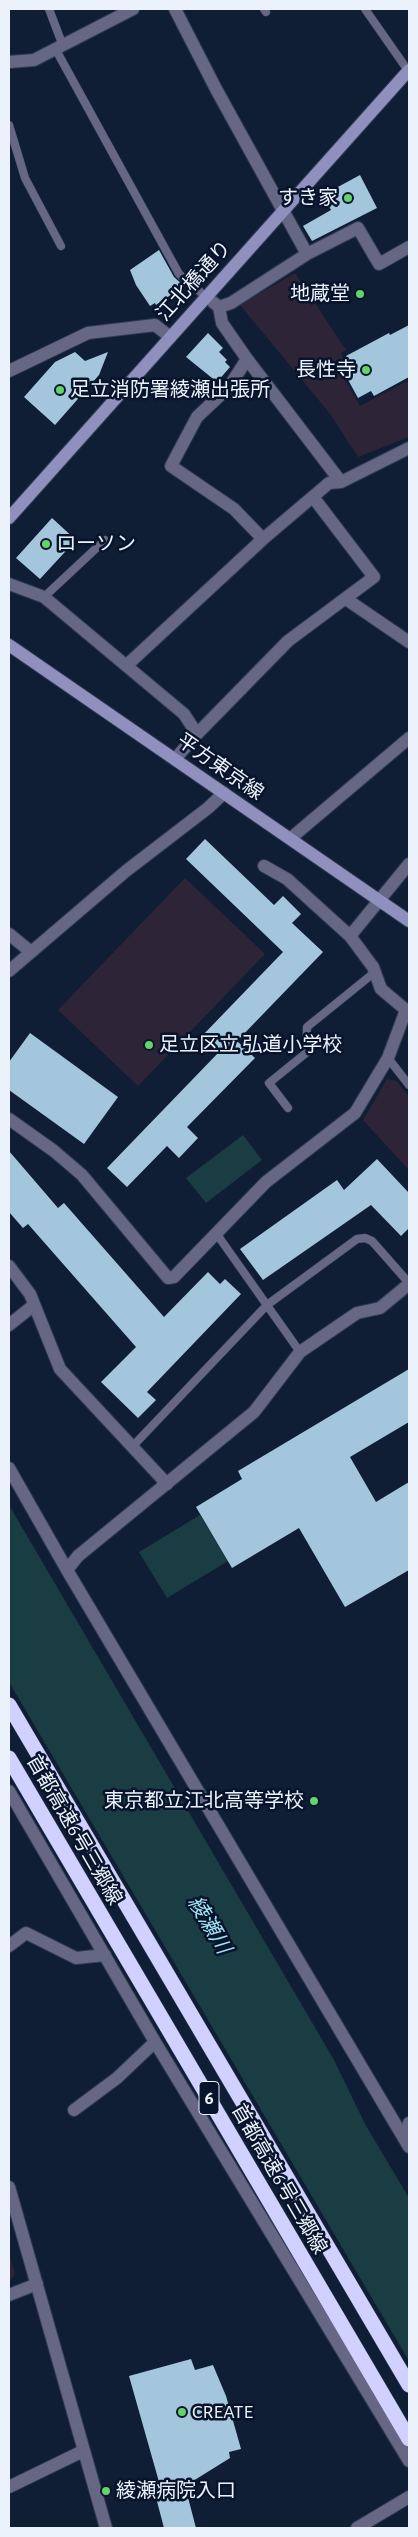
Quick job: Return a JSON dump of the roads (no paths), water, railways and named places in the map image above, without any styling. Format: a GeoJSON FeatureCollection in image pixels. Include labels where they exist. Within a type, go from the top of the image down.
{"type":"FeatureCollection","features":[{"type":"Feature","properties":{"kind":"highway","name":"首都高速6号三郷線"},"geometry":{"type":"LineString","coordinates":[[9,1705],[409,2385]]}},
{"type":"Feature","properties":{"kind":"highway","name":"首都高速6号三郷線"},"geometry":{"type":"LineString","coordinates":[[9,1758],[409,2439]]}},
{"type":"Feature","properties":{"kind":"main road","name":"江北橋通り"},"geometry":{"type":"LineString","coordinates":[[9,518],[169,336],[409,71]]}},
{"type":"Feature","properties":{"kind":"main road","name":"平方東京線"},"geometry":{"type":"LineString","coordinates":[[9,645],[380,899],[409,921]]}},
{"type":"Feature","properties":{"kind":"street"},"geometry":{"type":"LineString","coordinates":[[9,62],[34,60],[133,9]]}},
{"type":"Feature","properties":{"kind":"street"},"geometry":{"type":"LineString","coordinates":[[175,9],[216,89],[307,254]]}},
{"type":"Feature","properties":{"kind":"street"},"geometry":{"type":"LineString","coordinates":[[219,307],[232,303],[307,254],[358,228],[379,264],[409,247]]}},
{"type":"Feature","properties":{"kind":"street"},"geometry":{"type":"LineString","coordinates":[[205,296],[219,307],[222,323],[247,359],[341,482]]}},
{"type":"Feature","properties":{"kind":"street"},"geometry":{"type":"LineString","coordinates":[[9,371],[88,333],[155,325],[169,336]]}},
{"type":"Feature","properties":{"kind":"street"},"geometry":{"type":"LineString","coordinates":[[247,359],[229,387],[197,417],[171,466],[234,509],[263,539]]}},
{"type":"Feature","properties":{"kind":"street"},"geometry":{"type":"LineString","coordinates":[[127,666],[263,539],[330,483],[341,482],[409,448]]}},
{"type":"Feature","properties":{"kind":"street"},"geometry":{"type":"LineString","coordinates":[[175,759],[197,734],[288,642],[374,577],[313,497]]}},
{"type":"Feature","properties":{"kind":"street"},"geometry":{"type":"LineString","coordinates":[[9,584],[44,597],[184,714],[197,734]]}},
{"type":"Feature","properties":{"kind":"street"},"geometry":{"type":"LineString","coordinates":[[346,599],[409,642]]}},
{"type":"Feature","properties":{"kind":"street"},"geometry":{"type":"LineString","coordinates":[[291,838],[409,738]]}},
{"type":"Feature","properties":{"kind":"street"},"geometry":{"type":"LineString","coordinates":[[9,971],[126,871],[208,808],[224,793]]}},
{"type":"Feature","properties":{"kind":"street"},"geometry":{"type":"LineString","coordinates":[[350,936],[409,864]]}},
{"type":"Feature","properties":{"kind":"street"},"geometry":{"type":"LineString","coordinates":[[9,1119],[54,1151],[82,1175],[168,1278],[174,1277],[266,1182],[355,1113],[388,1058],[408,1010],[381,989],[374,972],[350,936],[288,879],[264,866]]}},
{"type":"Feature","properties":{"kind":"street"},"geometry":{"type":"LineString","coordinates":[[9,934],[30,952]]}},
{"type":"Feature","properties":{"kind":"street"},"geometry":{"type":"LineString","coordinates":[[9,1266],[30,1294],[60,1369],[167,1484]]}},
{"type":"Feature","properties":{"kind":"street"},"geometry":{"type":"LineString","coordinates":[[67,1570],[78,1556],[254,1412],[300,1352],[357,1313],[380,1308],[409,1284]]}},
{"type":"Feature","properties":{"kind":"street"},"geometry":{"type":"LineString","coordinates":[[9,1324],[34,1305]]}},
{"type":"Feature","properties":{"kind":"street"},"geometry":{"type":"LineString","coordinates":[[9,1468],[67,1570],[406,2142]]}},
{"type":"Feature","properties":{"kind":"street"},"geometry":{"type":"LineString","coordinates":[[9,1791],[156,2042],[409,2461]]}},
{"type":"Feature","properties":{"kind":"street"},"geometry":{"type":"LineString","coordinates":[[9,1946],[26,1933],[76,1958],[105,1955]]}},
{"type":"Feature","properties":{"kind":"street"},"geometry":{"type":"LineString","coordinates":[[74,2110],[117,2078],[156,2042]]}},
{"type":"Feature","properties":{"kind":"street"},"geometry":{"type":"LineString","coordinates":[[406,2142],[409,2124]]}},
{"type":"Feature","properties":{"kind":"street"},"geometry":{"type":"LineString","coordinates":[[9,2186],[106,2528]]}},
{"type":"Feature","properties":{"kind":"street"},"geometry":{"type":"LineString","coordinates":[[9,2295],[37,2284]]}},
{"type":"Feature","properties":{"kind":"street"},"geometry":{"type":"LineString","coordinates":[[9,2487],[83,2451]]}},
{"type":"Feature","properties":{"kind":"street"},"geometry":{"type":"LineString","coordinates":[[357,2528],[409,2497]]}},
{"type":"Feature","properties":{"kind":"lane"},"geometry":{"type":"LineString","coordinates":[[49,9],[60,48],[179,274],[205,296]]}},
{"type":"Feature","properties":{"kind":"lane"},"geometry":{"type":"LineString","coordinates":[[365,9],[409,71]]}},
{"type":"Feature","properties":{"kind":"lane"},"geometry":{"type":"LineString","coordinates":[[9,125],[25,178],[60,246]]}},
{"type":"Feature","properties":{"kind":"lane"},"geometry":{"type":"LineString","coordinates":[[44,597],[105,540]]}},
{"type":"Feature","properties":{"kind":"lane"},"geometry":{"type":"LineString","coordinates":[[288,1108],[269,1084],[306,1053],[308,1027],[374,972]]}},
{"type":"Feature","properties":{"kind":"lane"},"geometry":{"type":"LineString","coordinates":[[388,1058],[409,1085]]}},
{"type":"Feature","properties":{"kind":"lane"},"geometry":{"type":"LineString","coordinates":[[216,1233],[300,1352]]}},
{"type":"Feature","properties":{"kind":"lane"},"geometry":{"type":"LineString","coordinates":[[132,1447],[267,1304],[357,1239],[365,1238],[372,1241],[409,1284]]}},
{"type":"Feature","properties":{"kind":"water"},"geometry":{"type":"Polygon","coordinates":[[[243,1135],[262,1160],[206,1203],[186,1178],[243,1135]]]}},
{"type":"Feature","properties":{"kind":"water","name":"綾瀬川"},"geometry":{"type":"Polygon","coordinates":[[[9,1505],[334,2060],[365,2124],[409,2198],[409,2361],[9,1682],[9,1505]]]}},
{"type":"Feature","properties":{"kind":"water"},"geometry":{"type":"Polygon","coordinates":[[[200,1515],[228,1561],[167,1598],[139,1552],[200,1515]]]}},
{"type":"Feature","properties":{"kind":"place","name":"すき家"},"geometry":{"type":"Point","coordinates":[348,198]}},
{"type":"Feature","properties":{"kind":"place","name":"地蔵堂"},"geometry":{"type":"Point","coordinates":[360,294]}},
{"type":"Feature","properties":{"kind":"place","name":"長性寺"},"geometry":{"type":"Point","coordinates":[366,370]}},
{"type":"Feature","properties":{"kind":"place","name":"足立消防署綾瀬出張所"},"geometry":{"type":"Point","coordinates":[60,390]}},
{"type":"Feature","properties":{"kind":"place","name":"ローソン"},"geometry":{"type":"Point","coordinates":[46,544]}},
{"type":"Feature","properties":{"kind":"place","name":"足立区立 弘道小学校"},"geometry":{"type":"Point","coordinates":[149,1045]}},
{"type":"Feature","properties":{"kind":"place","name":"東京都立江北高等学校"},"geometry":{"type":"Point","coordinates":[314,1801]}},
{"type":"Feature","properties":{"kind":"place","name":"CREATE"},"geometry":{"type":"Point","coordinates":[182,2412]}},
{"type":"Feature","properties":{"kind":"place","name":"綾瀬病院入口"},"geometry":{"type":"Point","coordinates":[106,2491]}}]}
